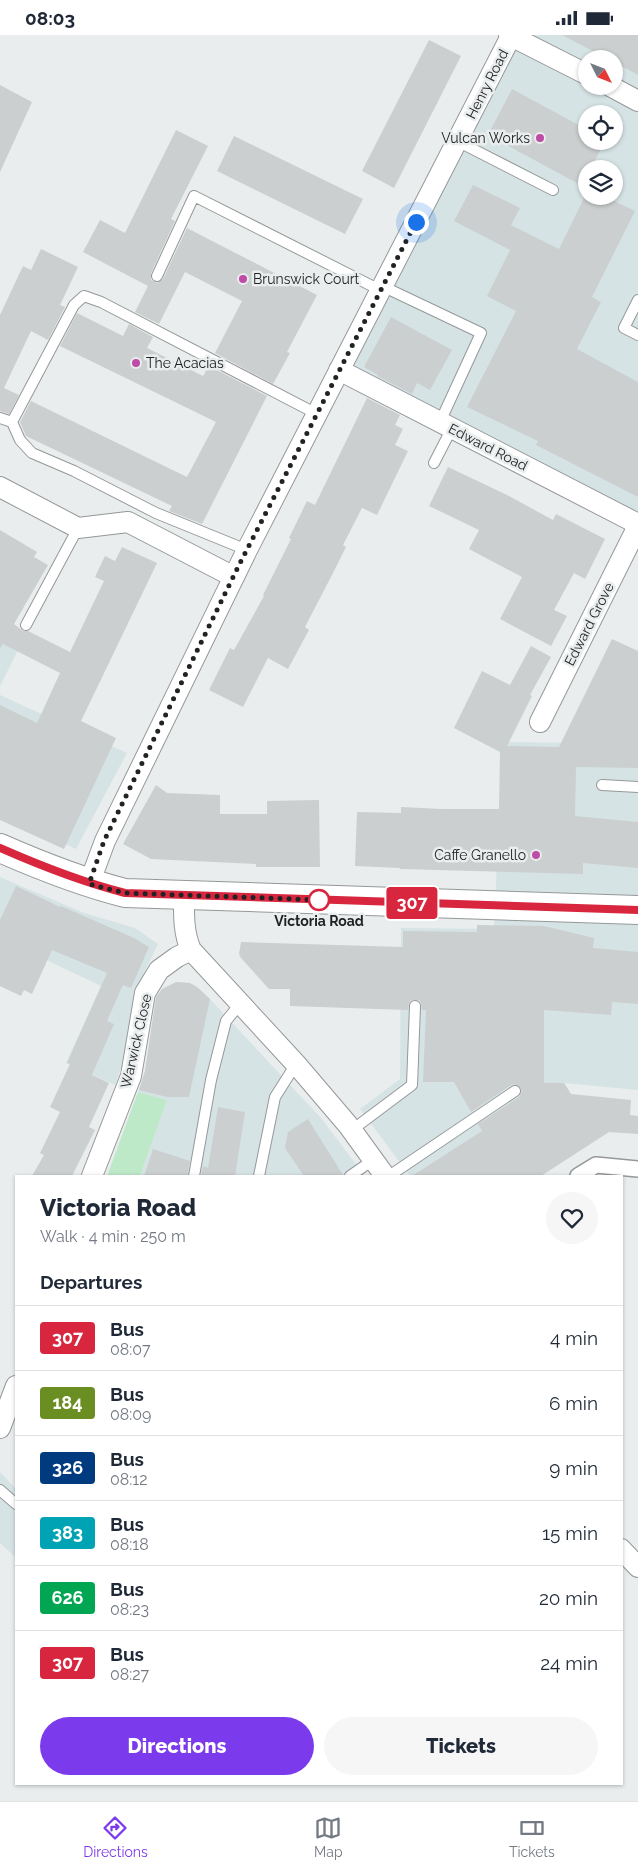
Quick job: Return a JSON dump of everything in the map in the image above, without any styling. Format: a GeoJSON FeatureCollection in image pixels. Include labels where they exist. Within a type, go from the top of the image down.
{"type":"FeatureCollection","features":[{"type":"Feature","properties":{"kind":"main road"},"geometry":{"type":"LineString","coordinates":[[0,847],[89,884],[125,893],[638,910]]}},
{"type":"Feature","properties":{"kind":"street"},"geometry":{"type":"LineString","coordinates":[[510,36],[578,70]]}},
{"type":"Feature","properties":{"kind":"street","name":"Henry Road"},"geometry":{"type":"LineString","coordinates":[[89,884],[104,841],[247,550],[510,36]]}},
{"type":"Feature","properties":{"kind":"street"},"geometry":{"type":"LineString","coordinates":[[623,93],[638,101]]}},
{"type":"Feature","properties":{"kind":"street","name":"Edward Road"},"geometry":{"type":"LineString","coordinates":[[339,370],[638,525]]}},
{"type":"Feature","properties":{"kind":"street"},"geometry":{"type":"LineString","coordinates":[[0,487],[78,528],[128,522],[234,577]]}},
{"type":"Feature","properties":{"kind":"street","name":"Edward Grove"},"geometry":{"type":"LineString","coordinates":[[540,721],[638,525]]}},
{"type":"Feature","properties":{"kind":"street"},"geometry":{"type":"LineString","coordinates":[[184,895],[184,926],[186,940],[191,950],[296,1064],[352,1130],[379,1168]]}},
{"type":"Feature","properties":{"kind":"street","name":"Warwick Close"},"geometry":{"type":"LineString","coordinates":[[92,1175],[131,1076],[145,993],[159,970],[191,950]]}},
{"type":"Feature","properties":{"kind":"street"},"geometry":{"type":"LineString","coordinates":[[580,1175],[596,1165],[638,1169]]}},
{"type":"Feature","properties":{"kind":"street"},"geometry":{"type":"LineString","coordinates":[[0,1428],[15,1390]]}},
{"type":"Feature","properties":{"kind":"street"},"geometry":{"type":"LineString","coordinates":[[623,1551],[638,1567]]}},
{"type":"Feature","properties":{"kind":"lane"},"geometry":{"type":"LineString","coordinates":[[457,141],[553,190]]}},
{"type":"Feature","properties":{"kind":"lane"},"geometry":{"type":"LineString","coordinates":[[157,276],[194,196],[381,288],[481,333],[446,425],[434,463]]}},
{"type":"Feature","properties":{"kind":"lane"},"geometry":{"type":"LineString","coordinates":[[12,422],[74,305],[84,296],[101,302],[317,414]]}},
{"type":"Feature","properties":{"kind":"lane"},"geometry":{"type":"LineString","coordinates":[[638,300],[624,328],[638,335]]}},
{"type":"Feature","properties":{"kind":"lane"},"geometry":{"type":"LineString","coordinates":[[0,418],[12,422],[20,440],[32,453],[74,471],[156,513],[247,550]]}},
{"type":"Feature","properties":{"kind":"lane"},"geometry":{"type":"LineString","coordinates":[[26,625],[78,528]]}},
{"type":"Feature","properties":{"kind":"lane"},"geometry":{"type":"LineString","coordinates":[[602,785],[638,787]]}},
{"type":"Feature","properties":{"kind":"lane"},"geometry":{"type":"LineString","coordinates":[[194,1175],[211,1080],[226,1021],[240,1004]]}},
{"type":"Feature","properties":{"kind":"lane"},"geometry":{"type":"LineString","coordinates":[[352,1130],[412,1085],[415,1006]]}},
{"type":"Feature","properties":{"kind":"lane"},"geometry":{"type":"LineString","coordinates":[[259,1175],[275,1097],[296,1064]]}},
{"type":"Feature","properties":{"kind":"lane"},"geometry":{"type":"LineString","coordinates":[[389,1175],[515,1091]]}},
{"type":"Feature","properties":{"kind":"lane"},"geometry":{"type":"LineString","coordinates":[[354,1175],[379,1168]]}},
{"type":"Feature","properties":{"kind":"lane"},"geometry":{"type":"LineString","coordinates":[[0,1490],[15,1503]]}},
{"type":"Feature","properties":{"kind":"shaded area"},"geometry":{"type":"Polygon","coordinates":[[[509,35],[638,35],[638,524],[340,371],[509,35]]]}},
{"type":"Feature","properties":{"kind":"shaded area"},"geometry":{"type":"Polygon","coordinates":[[[0,639],[19,648],[0,686],[0,639]]]}},
{"type":"Feature","properties":{"kind":"shaded area"},"geometry":{"type":"Polygon","coordinates":[[[0,695],[127,753],[76,849],[0,814],[0,695]]]}},
{"type":"Feature","properties":{"kind":"shaded area"},"geometry":{"type":"Polygon","coordinates":[[[502,742],[638,744],[638,1090],[564,1083],[573,1097],[455,1175],[409,1175],[360,1109],[400,1079],[401,928],[494,929],[502,742]]]}},
{"type":"Feature","properties":{"kind":"shaded area"},"geometry":{"type":"Polygon","coordinates":[[[0,877],[84,913],[135,928],[158,944],[134,994],[128,1048],[115,1085],[66,1063],[101,986],[0,938],[0,877]]]}},
{"type":"Feature","properties":{"kind":"shaded area"},"geometry":{"type":"Polygon","coordinates":[[[176,982],[190,983],[197,987],[321,1118],[364,1175],[140,1175],[167,1100],[138,1092],[145,1071],[156,1001],[161,992],[176,982]]]}},
{"type":"Feature","properties":{"kind":"shaded area"},"geometry":{"type":"Polygon","coordinates":[[[0,1472],[15,1488],[15,1557],[0,1543],[0,1472]]]}},
{"type":"Feature","properties":{"kind":"green space"},"geometry":{"type":"Polygon","coordinates":[[[138,1092],[167,1100],[140,1175],[107,1175],[138,1092]]]}},
{"type":"Feature","properties":{"kind":"building"},"geometry":{"type":"Polygon","coordinates":[[[562,35],[638,35],[638,75],[623,67],[623,50],[591,50],[562,35]]]}},
{"type":"Feature","properties":{"kind":"building"},"geometry":{"type":"Polygon","coordinates":[[[429,40],[461,56],[394,188],[362,171],[429,40]]]}},
{"type":"Feature","properties":{"kind":"building"},"geometry":{"type":"Polygon","coordinates":[[[0,85],[32,102],[0,172],[0,85]]]}},
{"type":"Feature","properties":{"kind":"building","name":"Vulcan Works"},"geometry":{"type":"Polygon","coordinates":[[[512,89],[578,125],[578,150],[600,150],[595,160],[578,160],[578,184],[488,135],[512,89]]]}},
{"type":"Feature","properties":{"kind":"building"},"geometry":{"type":"Polygon","coordinates":[[[176,130],[208,146],[171,219],[175,221],[151,273],[151,280],[157,283],[163,279],[187,228],[317,295],[287,352],[290,353],[273,384],[215,353],[242,301],[185,272],[159,324],[135,312],[148,286],[83,252],[100,220],[125,233],[176,130]]]}},
{"type":"Feature","properties":{"kind":"building","name":"Brunswick Court"},"geometry":{"type":"Polygon","coordinates":[[[234,136],[363,199],[345,234],[217,171],[234,136]]]}},
{"type":"Feature","properties":{"kind":"building"},"geometry":{"type":"Polygon","coordinates":[[[473,185],[520,208],[511,225],[559,249],[581,205],[623,205],[635,211],[592,297],[601,302],[577,349],[638,382],[638,497],[536,445],[538,441],[467,407],[516,311],[487,296],[510,250],[454,221],[473,185]]]}},
{"type":"Feature","properties":{"kind":"building"},"geometry":{"type":"Polygon","coordinates":[[[41,249],[78,267],[60,305],[65,307],[48,340],[31,331],[4,388],[19,395],[9,414],[0,411],[0,315],[23,266],[31,270],[41,249]]]}},
{"type":"Feature","properties":{"kind":"building"},"geometry":{"type":"Polygon","coordinates":[[[77,313],[123,336],[129,324],[153,337],[147,348],[203,376],[209,366],[267,396],[202,524],[169,511],[172,506],[26,436],[20,422],[31,401],[187,477],[216,422],[60,346],[77,313]]]}},
{"type":"Feature","properties":{"kind":"building"},"geometry":{"type":"Polygon","coordinates":[[[391,317],[452,350],[430,390],[417,383],[412,394],[364,367],[391,317]]]}},
{"type":"Feature","properties":{"kind":"building"},"geometry":{"type":"Polygon","coordinates":[[[367,398],[400,415],[395,425],[403,429],[395,445],[408,451],[377,515],[362,508],[343,545],[346,547],[305,627],[309,630],[288,669],[268,658],[243,707],[209,690],[230,648],[234,650],[264,596],[307,501],[315,505],[367,398]]]}},
{"type":"Feature","properties":{"kind":"building"},"geometry":{"type":"Polygon","coordinates":[[[448,467],[507,495],[553,520],[556,514],[605,539],[585,579],[574,573],[554,610],[567,616],[551,646],[500,619],[522,577],[469,549],[479,530],[429,506],[448,467]]]}},
{"type":"Feature","properties":{"kind":"building"},"geometry":{"type":"Polygon","coordinates":[[[0,530],[37,552],[34,557],[48,565],[14,624],[23,631],[28,631],[70,652],[104,581],[95,577],[105,556],[115,561],[122,547],[157,563],[81,721],[116,738],[64,849],[0,820],[0,705],[37,723],[60,673],[3,644],[0,648],[0,530]]]}},
{"type":"Feature","properties":{"kind":"building"},"geometry":{"type":"Polygon","coordinates":[[[612,639],[638,651],[638,768],[576,767],[575,816],[638,822],[638,868],[583,863],[583,874],[355,866],[357,812],[401,813],[401,807],[499,809],[500,752],[454,728],[482,671],[510,685],[531,646],[551,657],[530,695],[532,696],[507,746],[559,747],[612,639]]]}},
{"type":"Feature","properties":{"kind":"building"},"geometry":{"type":"Polygon","coordinates":[[[156,785],[167,793],[220,795],[220,814],[267,814],[267,801],[319,800],[320,867],[256,867],[256,864],[151,859],[123,844],[156,785]]]}},
{"type":"Feature","properties":{"kind":"building"},"geometry":{"type":"Polygon","coordinates":[[[16,886],[134,938],[149,947],[131,988],[123,985],[107,1021],[114,1024],[92,1075],[109,1083],[89,1127],[95,1130],[72,1175],[33,1175],[44,1155],[40,1153],[60,1112],[50,1107],[70,1064],[67,1063],[107,973],[52,950],[32,994],[24,990],[21,996],[0,986],[0,920],[16,886]]]}},
{"type":"Feature","properties":{"kind":"building"},"geometry":{"type":"Polygon","coordinates":[[[477,925],[544,926],[594,938],[593,948],[638,952],[638,1004],[612,1002],[611,1015],[544,1010],[544,1083],[564,1083],[571,1094],[631,1100],[630,1115],[638,1116],[638,1134],[609,1132],[543,1175],[414,1175],[482,1131],[478,1124],[519,1097],[522,1091],[520,1087],[515,1084],[511,1085],[471,1112],[454,1082],[423,1082],[426,1010],[422,1010],[419,1000],[411,1000],[408,1010],[290,1006],[290,989],[269,989],[239,954],[241,942],[403,947],[403,931],[477,932],[477,925]]]}},
{"type":"Feature","properties":{"kind":"building"},"geometry":{"type":"Polygon","coordinates":[[[176,982],[190,983],[210,999],[189,1097],[167,1097],[139,1090],[145,1071],[156,997],[162,989],[176,982]]]}},
{"type":"Feature","properties":{"kind":"building"},"geometry":{"type":"Polygon","coordinates":[[[218,1107],[245,1112],[235,1175],[201,1175],[203,1166],[208,1168],[218,1107]]]}},
{"type":"Feature","properties":{"kind":"building"},"geometry":{"type":"Polygon","coordinates":[[[308,1119],[343,1175],[303,1175],[285,1148],[288,1132],[308,1119]]]}},
{"type":"Feature","properties":{"kind":"building"},"geometry":{"type":"Polygon","coordinates":[[[153,1149],[190,1161],[187,1175],[144,1175],[153,1149]]]}},
{"type":"Feature","properties":{"kind":"bus line","name":"307"},"geometry":{"type":"LineString","coordinates":[[0,848],[89,884],[125,893],[638,910]]}},
{"type":"Feature","properties":{"kind":"place","name":"Vulcan Works"},"geometry":{"type":"Point","coordinates":[540,138]}},
{"type":"Feature","properties":{"kind":"place","name":"Brunswick Court"},"geometry":{"type":"Point","coordinates":[243,279]}},
{"type":"Feature","properties":{"kind":"place","name":"The Acacias"},"geometry":{"type":"Point","coordinates":[136,363]}},
{"type":"Feature","properties":{"kind":"place","name":"Caffe Granello"},"geometry":{"type":"Point","coordinates":[536,855]}},
{"type":"Feature","properties":{"kind":"place","name":"Victoria Road"},"geometry":{"type":"Point","coordinates":[319,900]}},
{"type":"Feature","properties":{"kind":"route"},"geometry":{"type":"LineString","coordinates":[[319,900],[322,900],[125,893],[89,884],[104,841],[234,577],[416,222]]}}]}
